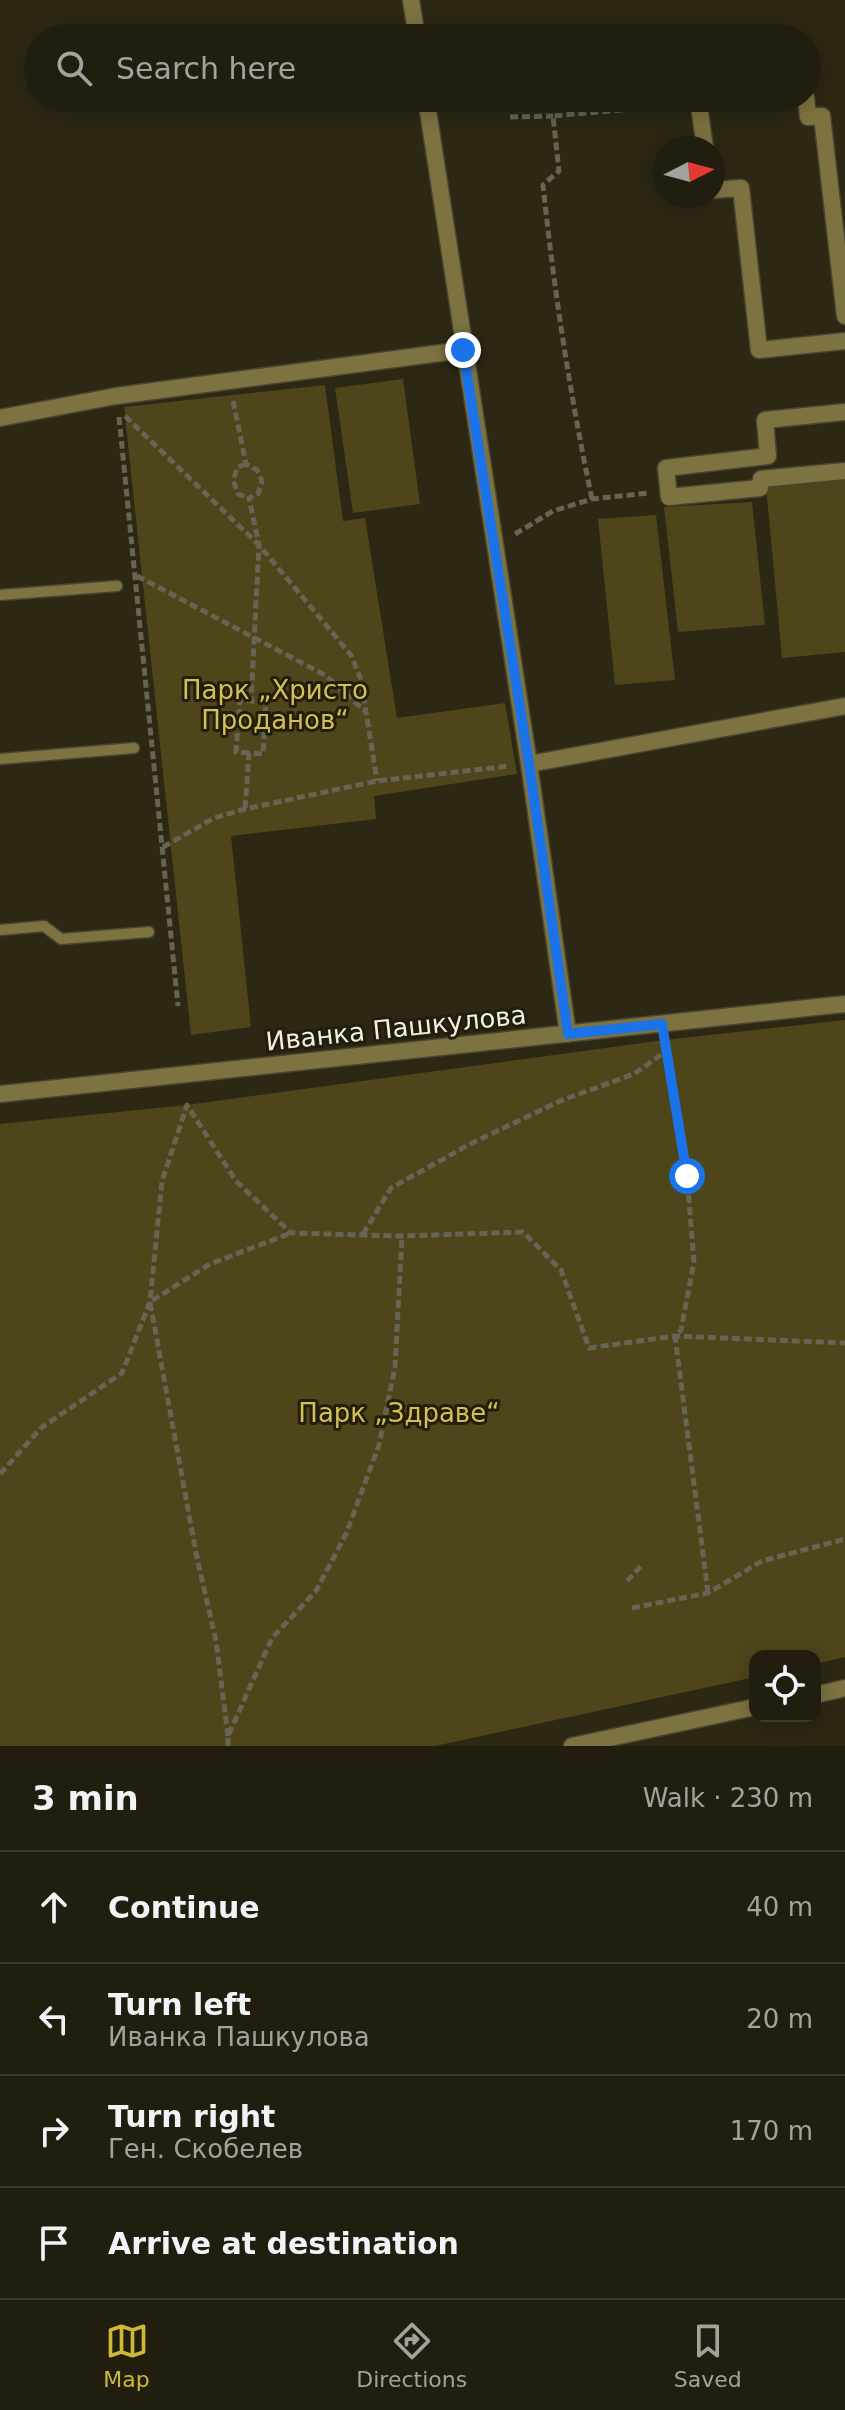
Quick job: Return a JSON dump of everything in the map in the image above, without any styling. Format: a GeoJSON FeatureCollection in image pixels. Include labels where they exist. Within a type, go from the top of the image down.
{"type":"FeatureCollection","features":[{"type":"Feature","properties":{"kind":"street"},"geometry":{"type":"LineString","coordinates":[[411,0],[415,24]]}},
{"type":"Feature","properties":{"kind":"street"},"geometry":{"type":"LineString","coordinates":[[428,112],[568,1034]]}},
{"type":"Feature","properties":{"kind":"street"},"geometry":{"type":"LineString","coordinates":[[700,112],[704,136]]}},
{"type":"Feature","properties":{"kind":"street"},"geometry":{"type":"LineString","coordinates":[[807,112],[808,117],[822,116],[845,316]]}},
{"type":"Feature","properties":{"kind":"street"},"geometry":{"type":"LineString","coordinates":[[725,189],[741,188],[759,350],[845,341]]}},
{"type":"Feature","properties":{"kind":"street"},"geometry":{"type":"LineString","coordinates":[[0,418],[116,396],[463,350]]}},
{"type":"Feature","properties":{"kind":"street"},"geometry":{"type":"LineString","coordinates":[[845,412],[765,420],[768,456],[666,468],[669,497],[760,488],[761,479],[845,471]]}},
{"type":"Feature","properties":{"kind":"street"},"geometry":{"type":"LineString","coordinates":[[529,764],[845,706]]}},
{"type":"Feature","properties":{"kind":"street","name":"Иванка Пашкулова"},"geometry":{"type":"LineString","coordinates":[[0,1094],[845,1004]]}},
{"type":"Feature","properties":{"kind":"street"},"geometry":{"type":"LineString","coordinates":[[821,1694],[845,1688]]}},
{"type":"Feature","properties":{"kind":"street"},"geometry":{"type":"LineString","coordinates":[[572,1746],[749,1708]]}},
{"type":"Feature","properties":{"kind":"lane"},"geometry":{"type":"LineString","coordinates":[[0,595],[117,586]]}},
{"type":"Feature","properties":{"kind":"lane"},"geometry":{"type":"LineString","coordinates":[[0,759],[134,748]]}},
{"type":"Feature","properties":{"kind":"lane"},"geometry":{"type":"LineString","coordinates":[[0,930],[44,926],[61,939],[149,932]]}},
{"type":"Feature","properties":{"kind":"path"},"geometry":{"type":"LineString","coordinates":[[510,117],[590,112]]}},
{"type":"Feature","properties":{"kind":"path"},"geometry":{"type":"LineString","coordinates":[[553,116],[559,171],[543,185],[565,352],[592,499]]}},
{"type":"Feature","properties":{"kind":"path"},"geometry":{"type":"LineString","coordinates":[[228,382],[246,464]]}},
{"type":"Feature","properties":{"kind":"path"},"geometry":{"type":"LineString","coordinates":[[178,1006],[118,410],[259,545],[351,655],[361,680],[377,781]]}},
{"type":"Feature","properties":{"kind":"path"},"geometry":{"type":"LineString","coordinates":[[246,464],[257,470],[262,481],[258,494],[249,498],[238,494],[233,480],[238,467],[246,464]]}},
{"type":"Feature","properties":{"kind":"path"},"geometry":{"type":"LineString","coordinates":[[494,537],[513,535],[553,511],[592,499],[643,496],[667,483]]}},
{"type":"Feature","properties":{"kind":"path"},"geometry":{"type":"LineString","coordinates":[[249,498],[259,545],[251,701]]}},
{"type":"Feature","properties":{"kind":"path"},"geometry":{"type":"LineString","coordinates":[[136,576],[325,675],[367,713]]}},
{"type":"Feature","properties":{"kind":"path"},"geometry":{"type":"LineString","coordinates":[[240,700],[266,703],[263,754],[249,753],[236,752],[240,700]]}},
{"type":"Feature","properties":{"kind":"path"},"geometry":{"type":"LineString","coordinates":[[245,809],[249,753]]}},
{"type":"Feature","properties":{"kind":"path"},"geometry":{"type":"LineString","coordinates":[[163,847],[214,818],[245,809],[377,781],[529,764]]}},
{"type":"Feature","properties":{"kind":"path"},"geometry":{"type":"LineString","coordinates":[[662,1024],[687,1176],[694,1262],[681,1330],[675,1336]]}},
{"type":"Feature","properties":{"kind":"path"},"geometry":{"type":"LineString","coordinates":[[363,1234],[391,1188],[472,1143],[560,1101],[634,1074],[665,1052]]}},
{"type":"Feature","properties":{"kind":"path"},"geometry":{"type":"LineString","coordinates":[[0,1474],[41,1428],[122,1373],[150,1302],[162,1181],[187,1105],[236,1181],[291,1233]]}},
{"type":"Feature","properties":{"kind":"path"},"geometry":{"type":"LineString","coordinates":[[150,1302],[210,1264],[291,1233],[402,1236],[523,1232],[561,1270],[589,1348],[675,1336],[845,1343]]}},
{"type":"Feature","properties":{"kind":"path"},"geometry":{"type":"LineString","coordinates":[[228,1736],[272,1638],[316,1591],[346,1534],[379,1445],[395,1367],[402,1236]]}},
{"type":"Feature","properties":{"kind":"path"},"geometry":{"type":"LineString","coordinates":[[150,1302],[196,1553],[216,1641],[228,1746]]}},
{"type":"Feature","properties":{"kind":"path"},"geometry":{"type":"LineString","coordinates":[[675,1336],[708,1593]]}},
{"type":"Feature","properties":{"kind":"path"},"geometry":{"type":"LineString","coordinates":[[632,1608],[708,1593],[762,1561],[845,1539]]}},
{"type":"Feature","properties":{"kind":"path"},"geometry":{"type":"LineString","coordinates":[[627,1581],[641,1566]]}},
{"type":"Feature","properties":{"kind":"green space"},"geometry":{"type":"Polygon","coordinates":[[[403,379],[420,504],[353,513],[335,388],[403,379]]]}},
{"type":"Feature","properties":{"kind":"green space","name":"Парк „Христо Проданов“"},"geometry":{"type":"Polygon","coordinates":[[[325,385],[343,521],[365,518],[397,718],[505,703],[517,774],[374,796],[376,819],[231,836],[251,1027],[191,1035],[124,407],[325,385]]]}},
{"type":"Feature","properties":{"kind":"green space"},"geometry":{"type":"Polygon","coordinates":[[[845,480],[845,652],[782,658],[766,486],[845,480]]]}},
{"type":"Feature","properties":{"kind":"green space"},"geometry":{"type":"Polygon","coordinates":[[[752,502],[765,625],[678,632],[664,507],[752,502]]]}},
{"type":"Feature","properties":{"kind":"green space"},"geometry":{"type":"Polygon","coordinates":[[[656,515],[675,680],[615,685],[598,519],[656,515]]]}},
{"type":"Feature","properties":{"kind":"green space","name":"Парк „Здраве“"},"geometry":{"type":"Polygon","coordinates":[[[845,1020],[845,1657],[821,1663],[821,1650],[749,1650],[749,1678],[435,1746],[0,1746],[0,1124],[187,1105],[664,1040],[845,1020]]]}},
{"type":"Feature","properties":{"kind":"route"},"geometry":{"type":"LineString","coordinates":[[463,350],[529,764],[568,1034],[662,1024],[687,1176]]}}]}
